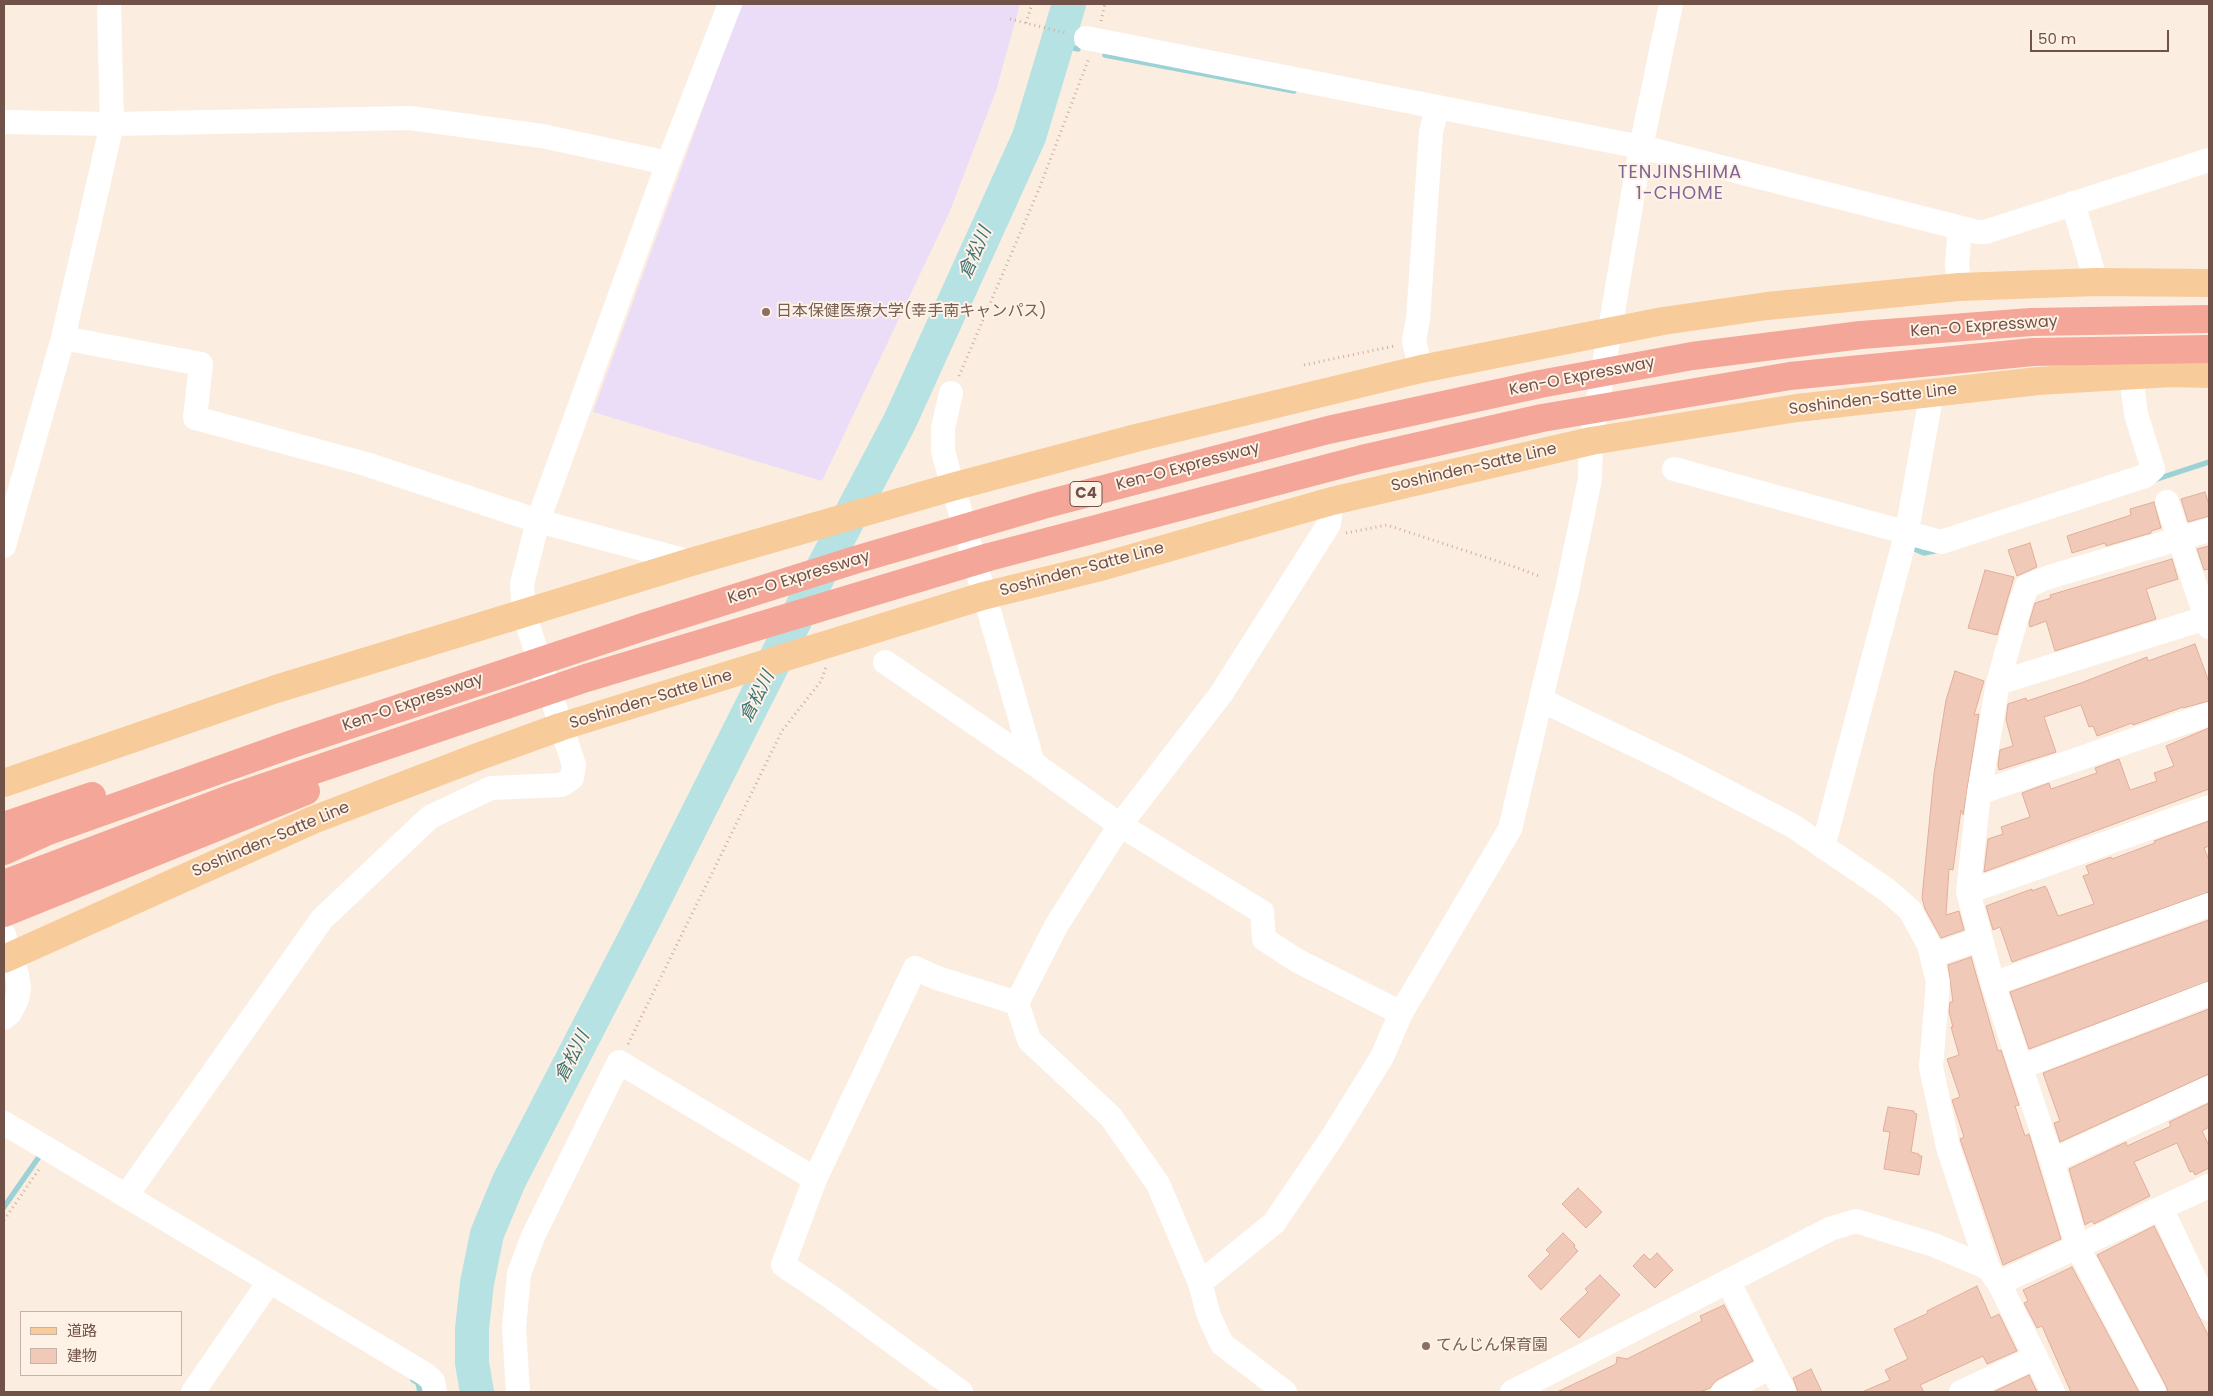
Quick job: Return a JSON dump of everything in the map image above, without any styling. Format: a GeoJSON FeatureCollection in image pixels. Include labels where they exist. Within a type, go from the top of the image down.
{"type":"FeatureCollection","features":[{"type":"Feature","properties":{"kind":"highway","name":"Ken-O Expressway"},"geometry":{"type":"LineString","coordinates":[[4,851],[48,832],[452,689],[855,560],[1043,505],[1328,430],[1540,384],[1692,356],[1861,335],[2030,322],[2209,319]]}},
{"type":"Feature","properties":{"kind":"highway","name":"Ken-O Expressway"},"geometry":{"type":"LineString","coordinates":[[4,884],[229,799],[586,678],[989,557],[1362,459],[1542,418],[1790,376],[2034,352],[2209,349]]}},
{"type":"Feature","properties":{"kind":"highway"},"geometry":{"type":"LineString","coordinates":[[4,826],[389,694],[452,689]]}},
{"type":"Feature","properties":{"kind":"highway"},"geometry":{"type":"LineString","coordinates":[[4,914],[361,769],[425,731]]}},
{"type":"Feature","properties":{"kind":"main road"},"geometry":{"type":"LineString","coordinates":[[4,783],[276,689],[691,562],[952,487],[1145,435],[1421,369],[1610,331],[1767,306],[1959,287],[2096,282],[2209,283]]}},
{"type":"Feature","properties":{"kind":"main road","name":"Soshinden-Satte Line"},"geometry":{"type":"LineString","coordinates":[[6,950],[313,820],[560,727],[984,596],[1097,568],[1332,501],[1592,441],[1797,408],[2038,381],[2131,375],[2209,374]]}},
{"type":"Feature","properties":{"kind":"street"},"geometry":{"type":"LineString","coordinates":[[4,546],[63,338],[112,124],[109,4]]}},
{"type":"Feature","properties":{"kind":"street"},"geometry":{"type":"LineString","coordinates":[[126,1196],[322,919],[430,817],[491,788],[562,785],[572,778],[574,765],[524,614],[522,584],[538,521],[668,163],[730,4]]}},
{"type":"Feature","properties":{"kind":"street"},"geometry":{"type":"LineString","coordinates":[[1200,1283],[1274,1223],[1333,1136],[1382,1057],[1401,1013],[1510,829],[1590,479],[1592,441],[1641,147],[1671,4]]}},
{"type":"Feature","properties":{"kind":"street"},"geometry":{"type":"LineString","coordinates":[[1091,39],[1641,147],[1977,232],[1985,232],[2209,160]]}},
{"type":"Feature","properties":{"kind":"street"},"geometry":{"type":"LineString","coordinates":[[1421,369],[1414,341],[1418,319],[1430,132],[1437,108]]}},
{"type":"Feature","properties":{"kind":"street"},"geometry":{"type":"LineString","coordinates":[[4,122],[112,124],[410,118],[542,136],[668,163]]}},
{"type":"Feature","properties":{"kind":"street"},"geometry":{"type":"LineString","coordinates":[[2073,203],[2096,282]]}},
{"type":"Feature","properties":{"kind":"street"},"geometry":{"type":"LineString","coordinates":[[1959,287],[1957,264],[1960,228]]}},
{"type":"Feature","properties":{"kind":"street"},"geometry":{"type":"LineString","coordinates":[[63,338],[201,364],[194,418],[366,464],[538,521],[691,562]]}},
{"type":"Feature","properties":{"kind":"street"},"geometry":{"type":"LineString","coordinates":[[1674,468],[1907,531],[1941,542],[2145,476],[2153,469],[2136,414],[2131,375]]}},
{"type":"Feature","properties":{"kind":"street"},"geometry":{"type":"LineString","coordinates":[[1823,847],[1907,531],[1932,392]]}},
{"type":"Feature","properties":{"kind":"street"},"geometry":{"type":"LineString","coordinates":[[952,393],[942,428],[943,451],[1033,764]]}},
{"type":"Feature","properties":{"kind":"street"},"geometry":{"type":"LineString","coordinates":[[1285,1392],[1222,1344],[1209,1316],[1200,1283],[1158,1184],[1111,1117],[1029,1040],[1017,1003],[1056,926],[1120,825],[1221,694],[1324,532],[1329,524],[1332,501]]}},
{"type":"Feature","properties":{"kind":"street"},"geometry":{"type":"LineString","coordinates":[[1998,683],[2208,621],[2178,539],[2167,502]]}},
{"type":"Feature","properties":{"kind":"street"},"geometry":{"type":"LineString","coordinates":[[2154,1392],[2077,1246],[2052,1161],[1993,984],[1968,892],[1979,793],[1998,683],[2027,586],[2049,577],[2209,530]]}},
{"type":"Feature","properties":{"kind":"street"},"geometry":{"type":"LineString","coordinates":[[885,662],[1120,825],[1262,912],[1264,939],[1296,960],[1401,1013]]}},
{"type":"Feature","properties":{"kind":"street"},"geometry":{"type":"LineString","coordinates":[[1541,700],[1674,764],[1793,826],[1887,890],[1910,910],[1929,945],[1938,982],[1931,1067],[1948,1147],[1994,1275],[2053,1392]]}},
{"type":"Feature","properties":{"kind":"street"},"geometry":{"type":"LineString","coordinates":[[1979,793],[2209,714]]}},
{"type":"Feature","properties":{"kind":"street"},"geometry":{"type":"LineString","coordinates":[[1968,892],[2209,807]]}},
{"type":"Feature","properties":{"kind":"street"},"geometry":{"type":"LineString","coordinates":[[1993,984],[2209,905]]}},
{"type":"Feature","properties":{"kind":"street"},"geometry":{"type":"LineString","coordinates":[[1932,956],[1980,939]]}},
{"type":"Feature","properties":{"kind":"street"},"geometry":{"type":"LineString","coordinates":[[4,1018],[10,1013],[17,999],[18,975],[6,950]]}},
{"type":"Feature","properties":{"kind":"street"},"geometry":{"type":"LineString","coordinates":[[961,1392],[828,1295],[783,1265],[815,1179],[915,968],[937,978],[1017,1003]]}},
{"type":"Feature","properties":{"kind":"street"},"geometry":{"type":"LineString","coordinates":[[2021,1067],[2209,994]]}},
{"type":"Feature","properties":{"kind":"street"},"geometry":{"type":"LineString","coordinates":[[518,1392],[514,1328],[519,1274],[533,1236],[619,1062],[815,1179]]}},
{"type":"Feature","properties":{"kind":"street"},"geometry":{"type":"LineString","coordinates":[[2052,1161],[2209,1088]]}},
{"type":"Feature","properties":{"kind":"street"},"geometry":{"type":"LineString","coordinates":[[4,1122],[425,1374],[433,1381],[435,1392]]}},
{"type":"Feature","properties":{"kind":"street"},"geometry":{"type":"LineString","coordinates":[[1512,1392],[1830,1229],[1856,1221],[1934,1245],[1994,1275],[2077,1246],[2209,1186]]}},
{"type":"Feature","properties":{"kind":"street"},"geometry":{"type":"LineString","coordinates":[[2161,1208],[2209,1309]]}},
{"type":"Feature","properties":{"kind":"street"},"geometry":{"type":"LineString","coordinates":[[1728,1281],[1784,1392]]}},
{"type":"Feature","properties":{"kind":"street"},"geometry":{"type":"LineString","coordinates":[[193,1392],[269,1282]]}},
{"type":"Feature","properties":{"kind":"street"},"geometry":{"type":"LineString","coordinates":[[1961,1392],[2036,1357]]}},
{"type":"Feature","properties":{"kind":"street"},"geometry":{"type":"LineString","coordinates":[[1723,1392],[1771,1367]]}},
{"type":"Feature","properties":{"kind":"path"},"geometry":{"type":"LineString","coordinates":[[1026,23],[1032,4]]}},
{"type":"Feature","properties":{"kind":"path"},"geometry":{"type":"LineString","coordinates":[[952,393],[1038,189],[1091,39],[1010,19]]}},
{"type":"Feature","properties":{"kind":"path"},"geometry":{"type":"LineString","coordinates":[[1304,365],[1414,341]]}},
{"type":"Feature","properties":{"kind":"path"},"geometry":{"type":"LineString","coordinates":[[1324,532],[1338,535],[1386,525],[1515,566],[1539,576]]}},
{"type":"Feature","properties":{"kind":"path"},"geometry":{"type":"LineString","coordinates":[[619,1062],[782,731],[821,681],[826,666],[824,646]]}},
{"type":"Feature","properties":{"kind":"path"},"geometry":{"type":"LineString","coordinates":[[4,1220],[51,1151]]}},
{"type":"Feature","properties":{"kind":"shaded area","name":"日本保健医療大学(幸手南キャンパス)"},"geometry":{"type":"Polygon","coordinates":[[[741,4],[1020,4],[996,91],[950,211],[822,481],[593,412],[741,4]]]}},
{"type":"Feature","properties":{"kind":"building"},"geometry":{"type":"Polygon","coordinates":[[[2205,492],[2209,505],[2209,516],[2188,522],[2181,499],[2205,492]]]}},
{"type":"Feature","properties":{"kind":"building"},"geometry":{"type":"Polygon","coordinates":[[[2154,502],[2161,528],[2151,531],[2151,533],[2106,546],[2105,543],[2072,553],[2067,536],[2131,515],[2130,509],[2154,502]]]}},
{"type":"Feature","properties":{"kind":"building"},"geometry":{"type":"Polygon","coordinates":[[[2030,543],[2037,567],[2017,576],[2008,550],[2030,543]]]}},
{"type":"Feature","properties":{"kind":"building"},"geometry":{"type":"Polygon","coordinates":[[[2209,546],[2209,569],[2204,570],[2197,549],[2209,546]]]}},
{"type":"Feature","properties":{"kind":"building"},"geometry":{"type":"Polygon","coordinates":[[[2172,559],[2178,579],[2146,589],[2156,619],[2055,651],[2046,621],[2030,627],[2029,623],[2035,603],[2051,598],[2050,595],[2172,559]]]}},
{"type":"Feature","properties":{"kind":"building"},"geometry":{"type":"Polygon","coordinates":[[[1985,570],[2014,577],[1997,635],[1968,628],[1985,570]]]}},
{"type":"Feature","properties":{"kind":"building"},"geometry":{"type":"Polygon","coordinates":[[[2195,644],[2209,682],[2209,701],[2183,707],[2097,736],[2093,726],[2089,727],[2081,705],[2044,717],[2056,752],[1999,770],[2000,750],[2013,746],[2006,720],[2008,704],[2026,698],[2027,701],[2081,683],[2147,657],[2148,661],[2195,644]]]}},
{"type":"Feature","properties":{"kind":"building"},"geometry":{"type":"Polygon","coordinates":[[[1955,671],[1984,681],[1974,715],[1979,714],[1963,815],[1961,810],[1953,870],[1949,869],[1946,915],[1959,911],[1964,930],[1941,938],[1925,909],[1922,898],[1934,774],[1946,700],[1955,671]]]}},
{"type":"Feature","properties":{"kind":"building"},"geometry":{"type":"Polygon","coordinates":[[[2209,728],[2209,789],[1984,872],[1988,839],[2003,834],[2001,827],[2030,817],[2022,793],[2049,783],[2051,789],[2097,773],[2095,768],[2119,759],[2130,790],[2157,781],[2154,773],[2174,766],[2166,746],[2209,728]]]}},
{"type":"Feature","properties":{"kind":"building"},"geometry":{"type":"Polygon","coordinates":[[[2209,821],[2209,846],[2204,848],[2209,860],[2209,892],[2012,962],[2000,927],[1993,930],[1986,906],[2045,886],[2058,916],[2094,904],[2083,876],[2089,874],[2086,866],[2111,857],[2112,859],[2209,821]]]}},
{"type":"Feature","properties":{"kind":"building"},"geometry":{"type":"Polygon","coordinates":[[[2209,920],[2209,981],[2029,1049],[2010,992],[2209,920]]]}},
{"type":"Feature","properties":{"kind":"building"},"geometry":{"type":"Polygon","coordinates":[[[1971,957],[1998,1051],[2001,1050],[2019,1105],[2015,1106],[2025,1136],[2029,1134],[2061,1239],[2003,1265],[1960,1139],[1964,1137],[1952,1100],[1960,1097],[1947,1059],[1959,1055],[1949,1012],[1950,1002],[1953,1002],[1948,965],[1971,957]]]}},
{"type":"Feature","properties":{"kind":"building"},"geometry":{"type":"Polygon","coordinates":[[[2209,1009],[2209,1074],[2060,1142],[2054,1123],[2060,1121],[2043,1073],[2209,1009]]]}},
{"type":"Feature","properties":{"kind":"building"},"geometry":{"type":"Polygon","coordinates":[[[2209,1103],[2209,1127],[2202,1131],[2209,1146],[2209,1168],[2195,1175],[2193,1171],[2190,1172],[2177,1143],[2134,1162],[2150,1196],[2094,1224],[2092,1221],[2085,1225],[2069,1169],[2126,1142],[2127,1146],[2171,1126],[2169,1122],[2209,1103]]]}},
{"type":"Feature","properties":{"kind":"building"},"geometry":{"type":"Polygon","coordinates":[[[1888,1107],[1914,1111],[1917,1114],[1911,1152],[1922,1156],[1919,1175],[1884,1169],[1890,1132],[1883,1131],[1888,1107]]]}},
{"type":"Feature","properties":{"kind":"building"},"geometry":{"type":"Polygon","coordinates":[[[1578,1188],[1602,1212],[1586,1228],[1562,1204],[1578,1188]]]}},
{"type":"Feature","properties":{"kind":"building"},"geometry":{"type":"Polygon","coordinates":[[[2154,1226],[2209,1337],[2209,1392],[2168,1392],[2097,1255],[2154,1226]]]}},
{"type":"Feature","properties":{"kind":"building"},"geometry":{"type":"Polygon","coordinates":[[[1563,1233],[1575,1245],[1574,1247],[1578,1251],[1541,1290],[1528,1276],[1550,1254],[1546,1250],[1563,1233]]]}},
{"type":"Feature","properties":{"kind":"building"},"geometry":{"type":"Polygon","coordinates":[[[1657,1253],[1673,1270],[1655,1288],[1633,1266],[1644,1254],[1650,1260],[1657,1253]]]}},
{"type":"Feature","properties":{"kind":"building"},"geometry":{"type":"Polygon","coordinates":[[[2072,1267],[2139,1392],[2071,1392],[2042,1326],[2037,1328],[2024,1303],[2028,1301],[2023,1290],[2072,1267]]]}},
{"type":"Feature","properties":{"kind":"building"},"geometry":{"type":"Polygon","coordinates":[[[1600,1275],[1620,1295],[1579,1338],[1560,1319],[1588,1292],[1585,1289],[1600,1275]]]}},
{"type":"Feature","properties":{"kind":"building"},"geometry":{"type":"Polygon","coordinates":[[[1977,1286],[1991,1318],[1999,1314],[2017,1351],[1987,1364],[1983,1356],[1920,1385],[1924,1392],[1862,1392],[1890,1380],[1885,1370],[1908,1359],[1894,1329],[1977,1286]]]}},
{"type":"Feature","properties":{"kind":"building"},"geometry":{"type":"Polygon","coordinates":[[[1724,1305],[1753,1361],[1717,1380],[1710,1388],[1700,1392],[1557,1392],[1616,1364],[1617,1357],[1627,1359],[1702,1321],[1700,1316],[1724,1305]]]}},
{"type":"Feature","properties":{"kind":"building"},"geometry":{"type":"Polygon","coordinates":[[[1811,1369],[1822,1392],[1798,1392],[1793,1378],[1811,1369]]]}},
{"type":"Feature","properties":{"kind":"building"},"geometry":{"type":"Polygon","coordinates":[[[2029,1375],[2037,1392],[1993,1392],[2029,1375]]]}},
{"type":"Feature","properties":{"kind":"waterway","name":"倉松川"},"geometry":{"type":"LineString","coordinates":[[477,1392],[472,1363],[472,1329],[477,1283],[487,1234],[509,1181],[644,920],[788,634],[900,421],[1029,137],[1069,4]]}},
{"type":"Feature","properties":{"kind":"waterway"},"geometry":{"type":"LineString","coordinates":[[1057,44],[1078,49]]}},
{"type":"Feature","properties":{"kind":"waterway"},"geometry":{"type":"LineString","coordinates":[[1105,55],[1294,91]]}},
{"type":"Feature","properties":{"kind":"waterway"},"geometry":{"type":"LineString","coordinates":[[2154,480],[2209,462]]}},
{"type":"Feature","properties":{"kind":"waterway"},"geometry":{"type":"LineString","coordinates":[[1912,546],[1912,548],[1924,553],[1939,550]]}},
{"type":"Feature","properties":{"kind":"waterway"},"geometry":{"type":"LineString","coordinates":[[4,1207],[41,1154],[43,1155]]}},
{"type":"Feature","properties":{"kind":"waterway"},"geometry":{"type":"LineString","coordinates":[[413,1380],[418,1383],[420,1392]]}},
{"type":"Feature","properties":{"kind":"place","name":"日本保健医療大学(幸手南キャンパス)"},"geometry":{"type":"Point","coordinates":[766,312]}},
{"type":"Feature","properties":{"kind":"place","name":"てんじん保育園"},"geometry":{"type":"Point","coordinates":[1426,1346]}},
{"type":"Feature","properties":{"kind":"district","name":"TENJINSHIMA 1-CHOME"},"geometry":{"type":"Point","coordinates":[1680,183]}}]}
